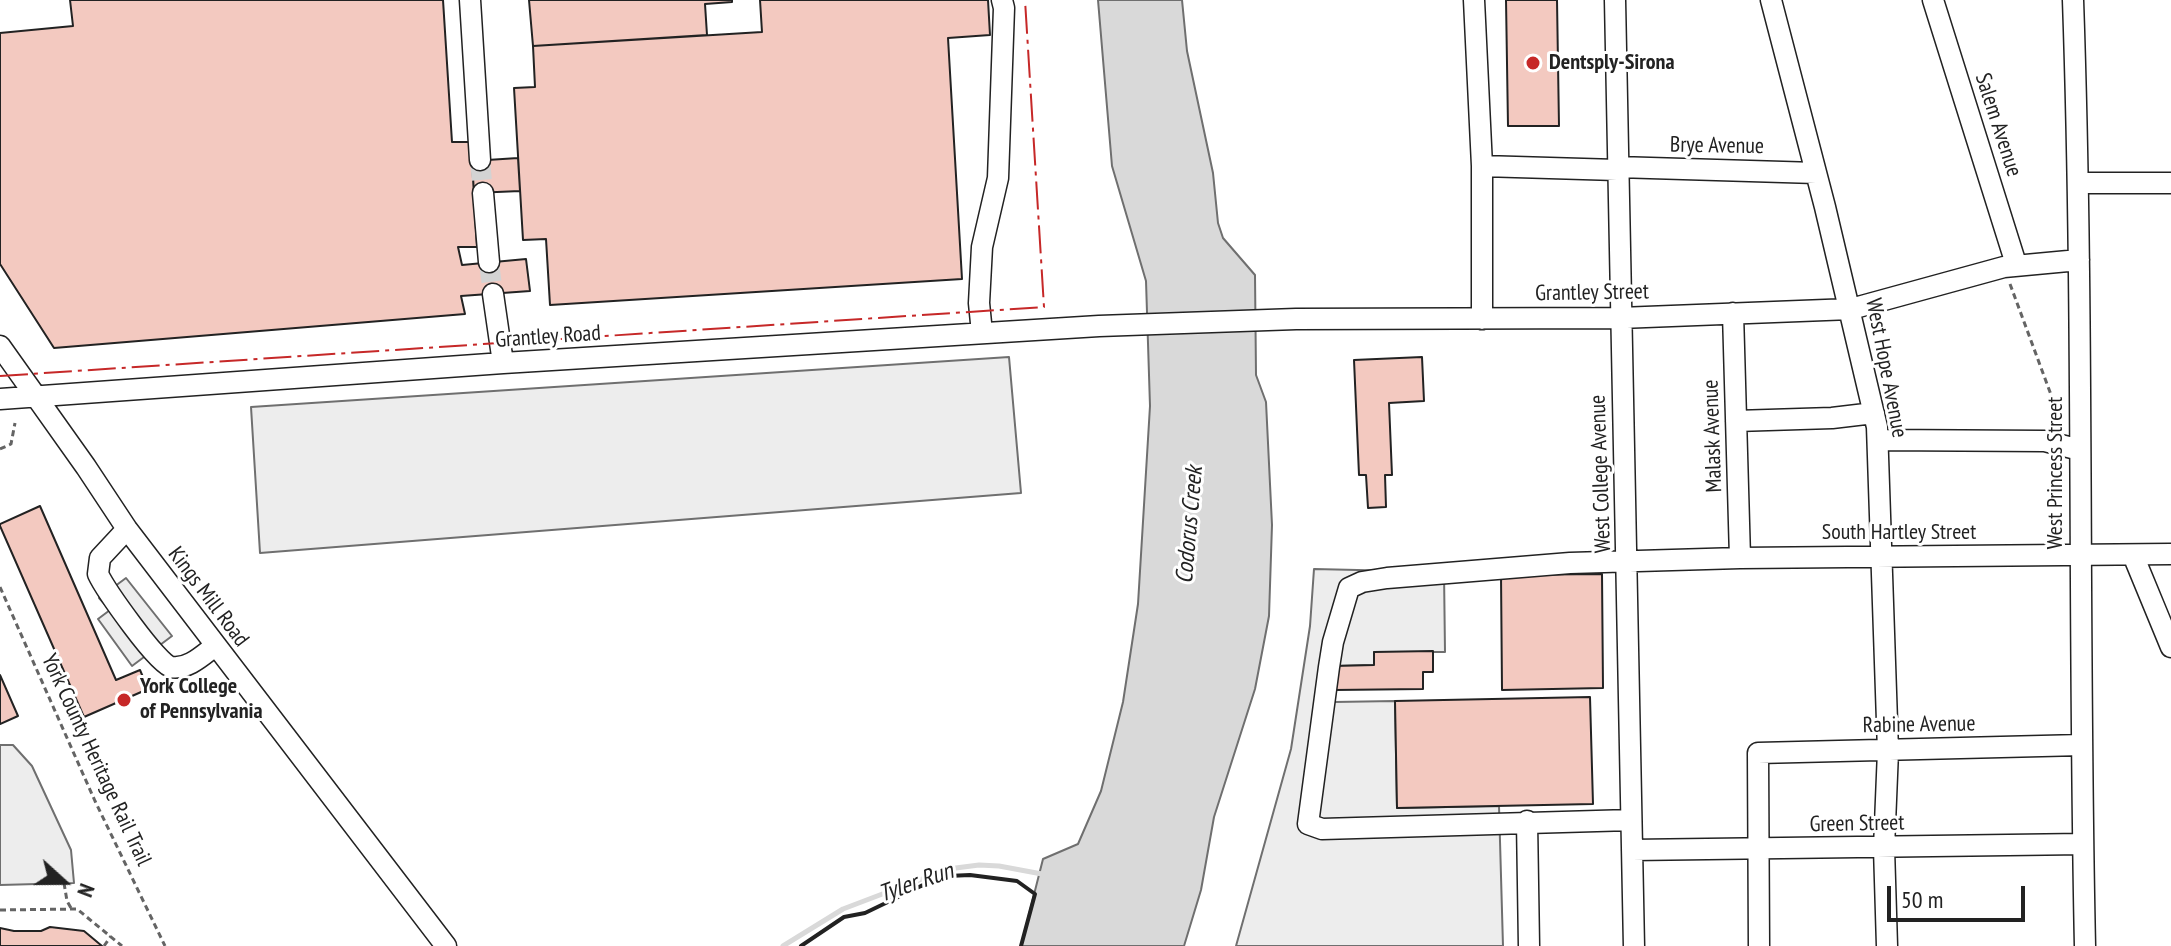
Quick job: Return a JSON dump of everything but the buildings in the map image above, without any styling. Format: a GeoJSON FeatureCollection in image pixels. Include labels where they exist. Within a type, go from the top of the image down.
{"type":"FeatureCollection","features":[{"type":"Feature","properties":{"kind":"street"},"geometry":{"type":"LineString","coordinates":[[470,0],[480,160]]}},
{"type":"Feature","properties":{"kind":"street"},"geometry":{"type":"LineString","coordinates":[[982,333],[979,303],[982,247],[998,178],[1002,0]]}},
{"type":"Feature","properties":{"kind":"street"},"geometry":{"type":"LineString","coordinates":[[1474,0],[1482,166],[1482,319]]}},
{"type":"Feature","properties":{"kind":"street","name":"West College Avenue"},"geometry":{"type":"LineString","coordinates":[[1615,0],[1634,946]]}},
{"type":"Feature","properties":{"kind":"street","name":"West Hope Avenue"},"geometry":{"type":"LineString","coordinates":[[1771,0],[1851,309],[1878,440],[1888,751],[1884,848],[1887,946]]}},
{"type":"Feature","properties":{"kind":"street","name":"Salem Avenue"},"geometry":{"type":"LineString","coordinates":[[1933,0],[2010,265]]}},
{"type":"Feature","properties":{"kind":"street","name":"West Princess Street"},"geometry":{"type":"LineString","coordinates":[[2073,0],[2079,183],[2075,448],[2080,555],[2085,946]]}},
{"type":"Feature","properties":{"kind":"street","name":"Brye Avenue"},"geometry":{"type":"LineString","coordinates":[[1482,166],[1816,173]]}},
{"type":"Feature","properties":{"kind":"street"},"geometry":{"type":"LineString","coordinates":[[2079,183],[2171,183]]}},
{"type":"Feature","properties":{"kind":"street"},"geometry":{"type":"LineString","coordinates":[[483,193],[489,262]]}},
{"type":"Feature","properties":{"kind":"street","name":"Grantley Street"},"geometry":{"type":"LineString","coordinates":[[1099,326],[1296,319],[1620,318],[1851,309],[2010,265],[2079,260]]}},
{"type":"Feature","properties":{"kind":"street"},"geometry":{"type":"LineString","coordinates":[[493,294],[503,363]]}},
{"type":"Feature","properties":{"kind":"street","name":"Malask Avenue"},"geometry":{"type":"LineString","coordinates":[[1733,313],[1740,558]]}},
{"type":"Feature","properties":{"kind":"street","name":"Grantley Road"},"geometry":{"type":"LineString","coordinates":[[0,399],[503,363],[1099,326]]}},
{"type":"Feature","properties":{"kind":"street","name":"Kings Mill Road"},"geometry":{"type":"LineString","coordinates":[[0,346],[127,529],[446,946]]}},
{"type":"Feature","properties":{"kind":"street"},"geometry":{"type":"LineString","coordinates":[[1736,421],[1832,418],[1874,413]]}},
{"type":"Feature","properties":{"kind":"street"},"geometry":{"type":"LineString","coordinates":[[1878,440],[2045,441],[2075,448]]}},
{"type":"Feature","properties":{"kind":"street"},"geometry":{"type":"LineString","coordinates":[[127,529],[100,558],[98,574],[152,651],[172,668],[183,666],[215,646]]}},
{"type":"Feature","properties":{"kind":"street","name":"South Hartley Street"},"geometry":{"type":"LineString","coordinates":[[1527,821],[1322,829],[1308,824],[1333,642],[1349,588],[1362,582],[1387,578],[1570,563],[1740,558],[2171,554]]}},
{"type":"Feature","properties":{"kind":"street"},"geometry":{"type":"LineString","coordinates":[[2133,555],[2171,647]]}},
{"type":"Feature","properties":{"kind":"street","name":"Rabine Avenue"},"geometry":{"type":"LineString","coordinates":[[1758,850],[1758,753],[2082,745]]}},
{"type":"Feature","properties":{"kind":"street"},"geometry":{"type":"LineString","coordinates":[[1529,946],[1527,821],[1631,820]]}},
{"type":"Feature","properties":{"kind":"street","name":"Green Street"},"geometry":{"type":"LineString","coordinates":[[1632,850],[2083,844]]}},
{"type":"Feature","properties":{"kind":"street"},"geometry":{"type":"LineString","coordinates":[[1758,850],[1759,946]]}},
{"type":"Feature","properties":{"kind":"path"},"geometry":{"type":"LineString","coordinates":[[2010,265],[2075,448]]}},
{"type":"Feature","properties":{"kind":"path"},"geometry":{"type":"LineString","coordinates":[[0,449],[11,444],[15,423]]}},
{"type":"Feature","properties":{"kind":"path","name":"York County Heritage Rail Trail"},"geometry":{"type":"LineString","coordinates":[[0,587],[95,801],[165,946]]}},
{"type":"Feature","properties":{"kind":"path"},"geometry":{"type":"LineString","coordinates":[[64,883],[64,892],[71,908]]}},
{"type":"Feature","properties":{"kind":"path"},"geometry":{"type":"LineString","coordinates":[[0,910],[77,909],[122,946]]}},
{"type":"Feature","properties":{"kind":"path"},"geometry":{"type":"LineString","coordinates":[[104,946],[111,936]]}},
{"type":"Feature","properties":{"kind":"shaded area"},"geometry":{"type":"Polygon","coordinates":[[[1009,357],[1021,493],[260,553],[251,407],[1009,357]]]}},
{"type":"Feature","properties":{"kind":"shaded area"},"geometry":{"type":"Polygon","coordinates":[[[1314,569],[1444,572],[1445,652],[1374,652],[1374,665],[1334,666],[1334,702],[1395,701],[1397,808],[1499,806],[1503,946],[1236,946],[1291,749],[1310,626],[1314,569]]]}},
{"type":"Feature","properties":{"kind":"shaded area"},"geometry":{"type":"Polygon","coordinates":[[[126,578],[172,636],[132,666],[98,619],[110,610],[99,598],[126,578]]]}},
{"type":"Feature","properties":{"kind":"shaded area"},"geometry":{"type":"Polygon","coordinates":[[[0,745],[13,745],[32,766],[71,850],[74,883],[0,885],[0,745]]]}},
{"type":"Feature","properties":{"kind":"water","name":"Codorus Creek"},"geometry":{"type":"Polygon","coordinates":[[[1098,0],[1182,0],[1187,51],[1213,173],[1218,223],[1223,238],[1255,275],[1256,375],[1266,402],[1272,525],[1269,616],[1255,689],[1214,817],[1201,890],[1184,946],[1021,946],[1043,859],[1078,844],[1101,791],[1123,702],[1138,604],[1150,406],[1146,281],[1112,166],[1098,0]]]}},
{"type":"Feature","properties":{"kind":"waterway","name":"Tyler Run"},"geometry":{"type":"LineString","coordinates":[[783,946],[843,909],[948,869],[999,866],[1042,874]]}},
{"type":"Feature","properties":{"kind":"tunnel"},"geometry":{"type":"LineString","coordinates":[[480,160],[483,193]]}},
{"type":"Feature","properties":{"kind":"tunnel"},"geometry":{"type":"LineString","coordinates":[[489,262],[493,294]]}},
{"type":"Feature","properties":{"kind":"wall"},"geometry":{"type":"LineString","coordinates":[[801,946],[844,917],[865,913],[948,876],[970,875],[1017,881],[1035,894],[1021,946]]}},
{"type":"Feature","properties":{"kind":"power"},"geometry":{"type":"LineString","coordinates":[[0,376],[1044,307],[1025,0]]}},
{"type":"Feature","properties":{"kind":"place","name":"Dentsply-Sirona"},"geometry":{"type":"Point","coordinates":[1533,63]}},
{"type":"Feature","properties":{"kind":"place","name":"York College of Pennsylvania"},"geometry":{"type":"Point","coordinates":[124,700]}}]}
